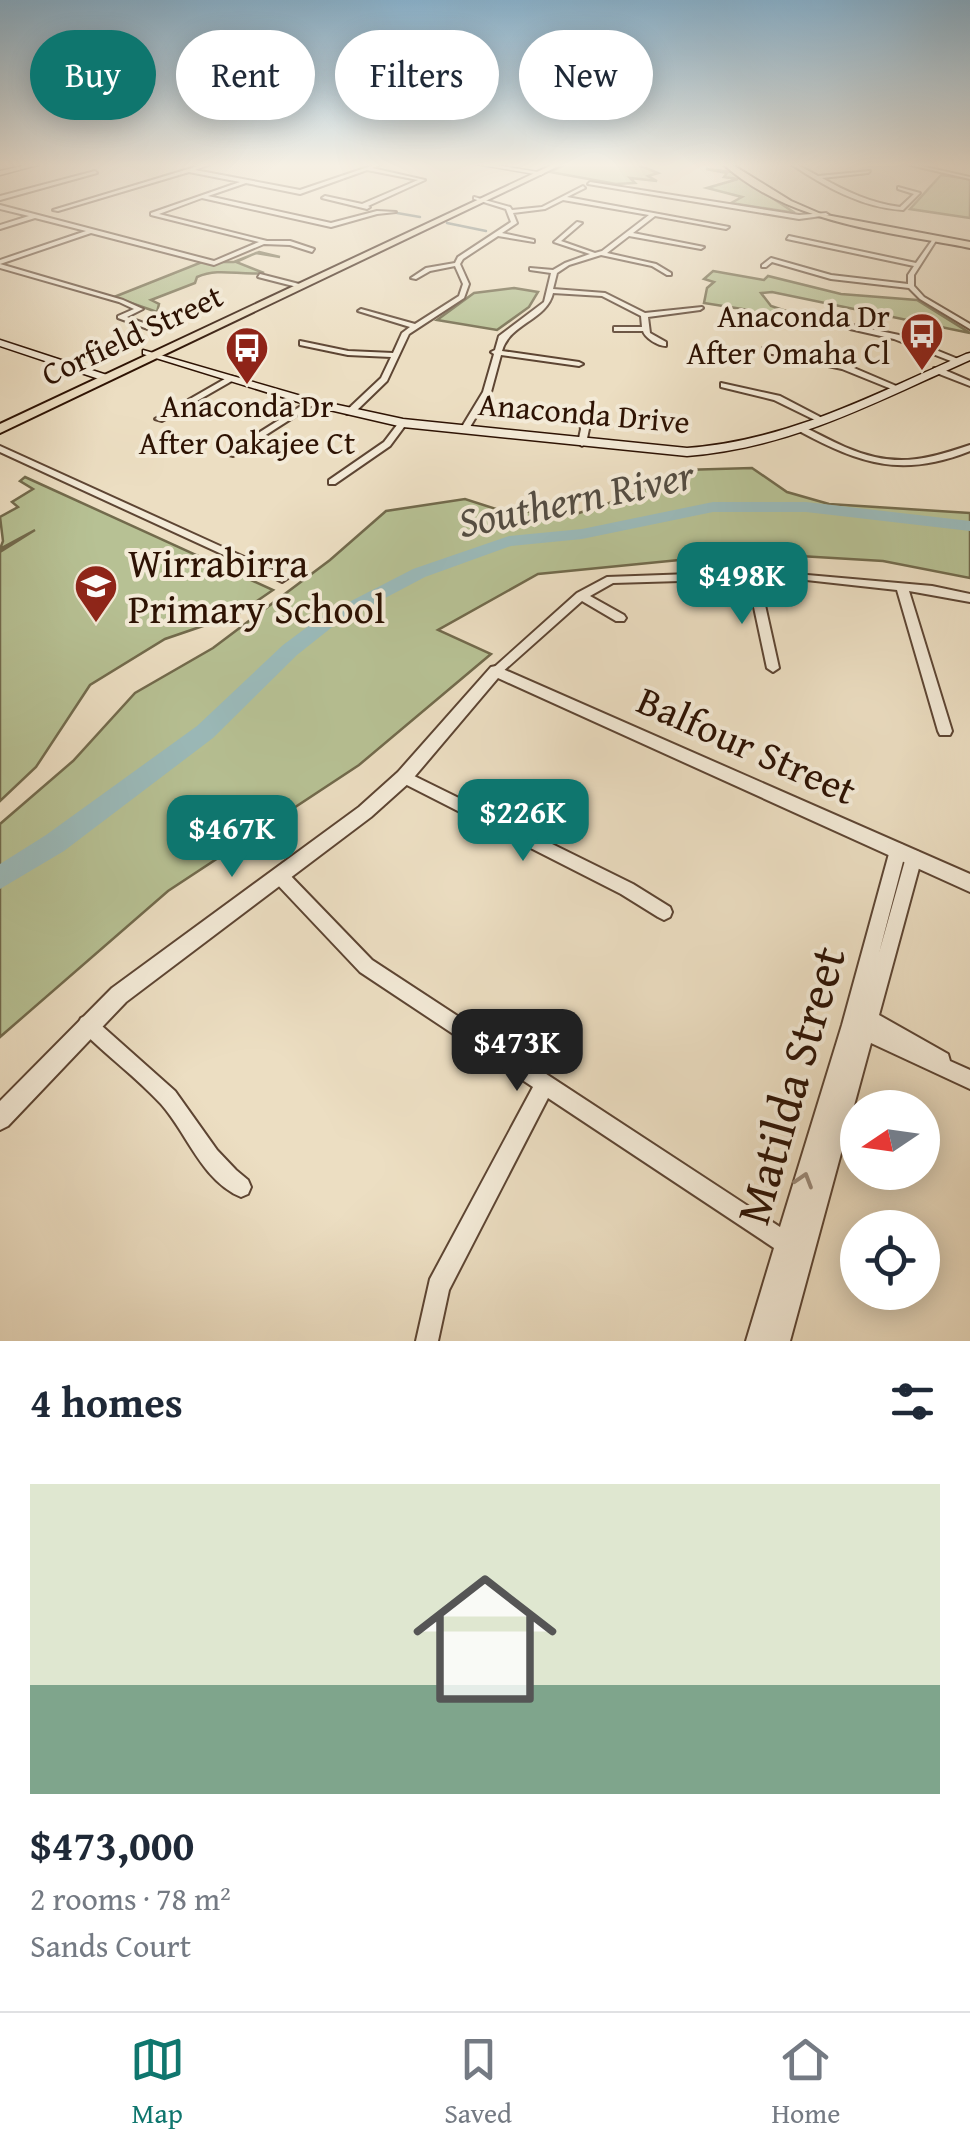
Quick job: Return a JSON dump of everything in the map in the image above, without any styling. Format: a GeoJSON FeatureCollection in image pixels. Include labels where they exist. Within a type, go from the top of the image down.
{"type":"FeatureCollection","features":[{"type":"Feature","properties":{"kind":"main road","name":"Corfield Street"},"geometry":{"type":"LineString","coordinates":[[0,420],[97,379],[421,227]]}},
{"type":"Feature","properties":{"kind":"main road"},"geometry":{"type":"LineString","coordinates":[[870,227],[970,246]]}},
{"type":"Feature","properties":{"kind":"main road"},"geometry":{"type":"LineString","coordinates":[[0,343],[97,379]]}},
{"type":"Feature","properties":{"kind":"main road","name":"Anaconda Drive"},"geometry":{"type":"LineString","coordinates":[[155,352],[312,403],[403,423],[704,452],[760,444],[802,429],[965,358]]}},
{"type":"Feature","properties":{"kind":"main road","name":"Corfield Street"},"geometry":{"type":"LineString","coordinates":[[0,429],[97,379]]}},
{"type":"Feature","properties":{"kind":"street"},"geometry":{"type":"LineString","coordinates":[[71,227],[214,263],[266,244]]}},
{"type":"Feature","properties":{"kind":"street"},"geometry":{"type":"LineString","coordinates":[[200,227],[266,244],[290,244],[312,250]]}},
{"type":"Feature","properties":{"kind":"street"},"geometry":{"type":"LineString","coordinates":[[414,278],[428,269],[456,264],[476,245],[508,227]]}},
{"type":"Feature","properties":{"kind":"street"},"geometry":{"type":"LineString","coordinates":[[574,227],[558,239],[558,245],[654,266],[669,274]]}},
{"type":"Feature","properties":{"kind":"street"},"geometry":{"type":"LineString","coordinates":[[532,269],[554,272],[598,254],[639,227]]}},
{"type":"Feature","properties":{"kind":"street"},"geometry":{"type":"LineString","coordinates":[[0,264],[92,232]]}},
{"type":"Feature","properties":{"kind":"street"},"geometry":{"type":"LineString","coordinates":[[496,234],[532,241]]}},
{"type":"Feature","properties":{"kind":"street"},"geometry":{"type":"LineString","coordinates":[[630,234],[701,246]]}},
{"type":"Feature","properties":{"kind":"street"},"geometry":{"type":"LineString","coordinates":[[789,238],[918,265]]}},
{"type":"Feature","properties":{"kind":"street"},"geometry":{"type":"LineString","coordinates":[[935,240],[911,274],[912,286],[922,298],[970,327]]}},
{"type":"Feature","properties":{"kind":"street"},"geometry":{"type":"LineString","coordinates":[[764,266],[771,260],[831,277],[912,286]]}},
{"type":"Feature","properties":{"kind":"street"},"geometry":{"type":"LineString","coordinates":[[0,264],[121,301],[140,309],[120,317],[159,330]]}},
{"type":"Feature","properties":{"kind":"street"},"geometry":{"type":"LineString","coordinates":[[350,412],[384,379],[400,342],[416,326],[462,297],[466,284],[456,264]]}},
{"type":"Feature","properties":{"kind":"street"},"geometry":{"type":"LineString","coordinates":[[464,430],[488,392],[496,352],[511,330],[541,310],[554,272]]}},
{"type":"Feature","properties":{"kind":"street"},"geometry":{"type":"LineString","coordinates":[[260,276],[297,285]]}},
{"type":"Feature","properties":{"kind":"street"},"geometry":{"type":"LineString","coordinates":[[550,291],[603,294],[644,315],[700,308]]}},
{"type":"Feature","properties":{"kind":"street"},"geometry":{"type":"LineString","coordinates":[[361,311],[416,326]]}},
{"type":"Feature","properties":{"kind":"street"},"geometry":{"type":"LineString","coordinates":[[954,317],[970,314]]}},
{"type":"Feature","properties":{"kind":"street"},"geometry":{"type":"LineString","coordinates":[[644,315],[644,329]]}},
{"type":"Feature","properties":{"kind":"street"},"geometry":{"type":"LineString","coordinates":[[794,315],[896,337],[965,358]]}},
{"type":"Feature","properties":{"kind":"street"},"geometry":{"type":"LineString","coordinates":[[617,330],[644,329],[663,344]]}},
{"type":"Feature","properties":{"kind":"street"},"geometry":{"type":"LineString","coordinates":[[303,343],[348,353],[395,355]]}},
{"type":"Feature","properties":{"kind":"street"},"geometry":{"type":"LineString","coordinates":[[766,350],[844,367],[897,388]]}},
{"type":"Feature","properties":{"kind":"street"},"geometry":{"type":"LineString","coordinates":[[496,352],[579,364]]}},
{"type":"Feature","properties":{"kind":"street"},"geometry":{"type":"LineString","coordinates":[[937,370],[970,384]]}},
{"type":"Feature","properties":{"kind":"street"},"geometry":{"type":"LineString","coordinates":[[159,419],[233,378]]}},
{"type":"Feature","properties":{"kind":"street"},"geometry":{"type":"LineString","coordinates":[[724,385],[777,398],[822,420]]}},
{"type":"Feature","properties":{"kind":"street"},"geometry":{"type":"LineString","coordinates":[[230,454],[312,403]]}},
{"type":"Feature","properties":{"kind":"street"},"geometry":{"type":"LineString","coordinates":[[582,415],[582,443]]}},
{"type":"Feature","properties":{"kind":"street"},"geometry":{"type":"LineString","coordinates":[[332,482],[387,444],[403,423]]}},
{"type":"Feature","properties":{"kind":"street"},"geometry":{"type":"LineString","coordinates":[[802,429],[864,458],[908,466],[932,464],[969,450]]}},
{"type":"Feature","properties":{"kind":"street"},"geometry":{"type":"LineString","coordinates":[[0,449],[282,578]]}},
{"type":"Feature","properties":{"kind":"street"},"geometry":{"type":"LineString","coordinates":[[752,574],[773,668]]}},
{"type":"Feature","properties":{"kind":"street"},"geometry":{"type":"LineString","coordinates":[[0,1118],[119,995],[365,812],[404,777],[496,670],[580,596],[611,580],[752,574],[902,586],[970,598]]}},
{"type":"Feature","properties":{"kind":"street"},"geometry":{"type":"LineString","coordinates":[[902,586],[944,731]]}},
{"type":"Feature","properties":{"kind":"street"},"geometry":{"type":"LineString","coordinates":[[580,596],[620,618]]}},
{"type":"Feature","properties":{"kind":"street","name":"Balfour Street"},"geometry":{"type":"LineString","coordinates":[[496,670],[970,882]]}},
{"type":"Feature","properties":{"kind":"street"},"geometry":{"type":"LineString","coordinates":[[404,777],[627,889],[664,912]]}},
{"type":"Feature","properties":{"kind":"street","name":"Matilda Street"},"geometry":{"type":"LineString","coordinates":[[779,1341],[906,854]]}},
{"type":"Feature","properties":{"kind":"street"},"geometry":{"type":"LineString","coordinates":[[280,876],[366,966],[803,1256]]}},
{"type":"Feature","properties":{"kind":"street"},"geometry":{"type":"LineString","coordinates":[[860,1022],[970,1080]]}},
{"type":"Feature","properties":{"kind":"street","name":"Matilda Street"},"geometry":{"type":"LineString","coordinates":[[757,1341],[785,1243],[860,1022]]}},
{"type":"Feature","properties":{"kind":"street"},"geometry":{"type":"LineString","coordinates":[[88,1024],[165,1096],[191,1126],[218,1171],[242,1188]]}},
{"type":"Feature","properties":{"kind":"street"},"geometry":{"type":"LineString","coordinates":[[427,1341],[438,1287],[545,1084]]}},
{"type":"Feature","properties":{"kind":"green space"},"geometry":{"type":"Polygon","coordinates":[[[252,255],[236,262],[264,273],[197,277],[195,283],[151,300],[159,304],[157,312],[114,297],[202,262],[234,262],[252,255]]]}},
{"type":"Feature","properties":{"kind":"green space"},"geometry":{"type":"Polygon","coordinates":[[[713,271],[764,280],[768,276],[841,294],[917,300],[970,333],[772,292],[761,293],[771,306],[786,311],[783,315],[743,316],[748,310],[704,303],[707,288],[714,282],[704,279],[713,271]]]}},
{"type":"Feature","properties":{"kind":"green space"},"geometry":{"type":"Polygon","coordinates":[[[514,288],[538,292],[529,307],[497,330],[437,320],[474,293],[514,288]]]}},
{"type":"Feature","properties":{"kind":"green space"},"geometry":{"type":"Polygon","coordinates":[[[752,468],[787,492],[829,504],[970,513],[970,578],[883,561],[750,553],[538,574],[438,630],[491,654],[359,765],[168,891],[0,1037],[0,824],[73,761],[135,693],[213,648],[330,560],[386,511],[465,499],[499,510],[576,514],[633,495],[682,470],[752,468]]]}},
{"type":"Feature","properties":{"kind":"green space","name":"Wirrabirra Primary School"},"geometry":{"type":"Polygon","coordinates":[[[25,477],[273,590],[238,614],[165,639],[90,685],[36,767],[0,801],[0,552],[35,530],[0,549],[0,517],[18,507],[12,502],[33,489],[20,481],[25,477]]]}},
{"type":"Feature","properties":{"kind":"waterway"},"geometry":{"type":"LineString","coordinates":[[464,227],[486,231]]}},
{"type":"Feature","properties":{"kind":"waterway","name":"Southern River"},"geometry":{"type":"LineString","coordinates":[[0,878],[55,843],[205,732],[290,650],[329,620],[419,573],[509,541],[582,534],[713,507],[806,507],[970,526]]}},
{"type":"Feature","properties":{"kind":"place","name":"Anaconda Dr After Omaha Cl"},"geometry":{"type":"Point","coordinates":[922,372]}},
{"type":"Feature","properties":{"kind":"place","name":"Anaconda Dr After Oakajee Ct"},"geometry":{"type":"Point","coordinates":[247,386]}},
{"type":"Feature","properties":{"kind":"place","name":"Wirrabirra Primary School"},"geometry":{"type":"Point","coordinates":[96,624]}}]}
